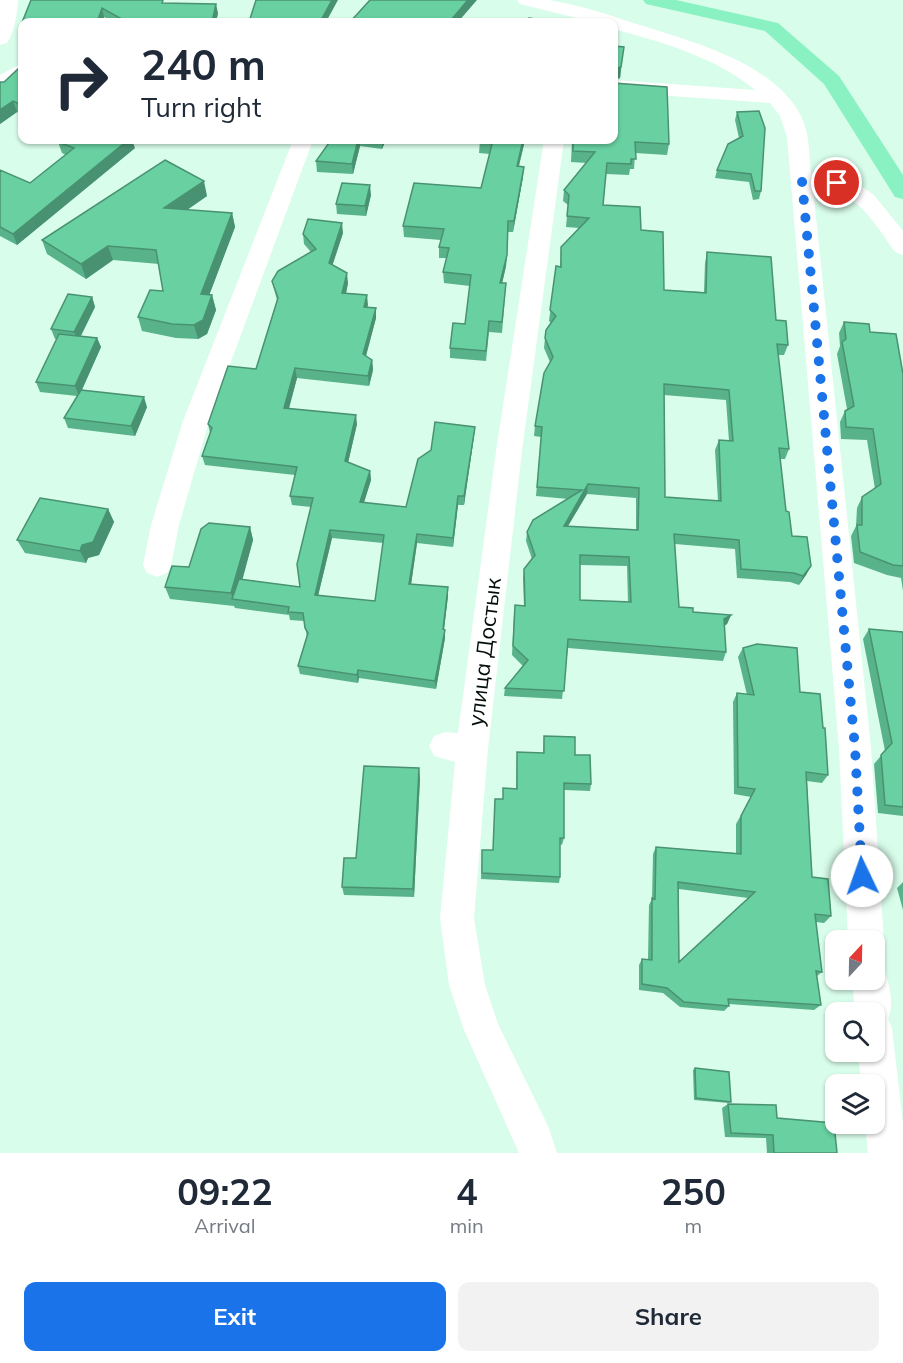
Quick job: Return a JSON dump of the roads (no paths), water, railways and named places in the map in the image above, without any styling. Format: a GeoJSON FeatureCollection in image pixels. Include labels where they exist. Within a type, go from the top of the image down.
{"type":"FeatureCollection","features":[{"type":"Feature","properties":{"kind":"street"},"geometry":{"type":"LineString","coordinates":[[0,39],[8,14],[9,0]]}},
{"type":"Feature","properties":{"kind":"street"},"geometry":{"type":"LineString","coordinates":[[526,0],[594,18]]}},
{"type":"Feature","properties":{"kind":"street"},"geometry":{"type":"LineString","coordinates":[[618,25],[722,61],[752,77],[791,116],[797,137],[855,748],[865,930]]}},
{"type":"Feature","properties":{"kind":"street"},"geometry":{"type":"LineString","coordinates":[[0,46],[18,47]]}},
{"type":"Feature","properties":{"kind":"street"},"geometry":{"type":"LineString","coordinates":[[0,84],[18,72]]}},
{"type":"Feature","properties":{"kind":"street"},"geometry":{"type":"LineString","coordinates":[[618,86],[777,101]]}},
{"type":"Feature","properties":{"kind":"street"},"geometry":{"type":"LineString","coordinates":[[157,565],[165,525],[196,421],[301,144]]}},
{"type":"Feature","properties":{"kind":"street","name":"улица Достык"},"geometry":{"type":"LineString","coordinates":[[538,1153],[535,1142],[482,1030],[467,985],[457,918],[459,747],[509,451],[553,144]]}},
{"type":"Feature","properties":{"kind":"street"},"geometry":{"type":"LineString","coordinates":[[802,181],[837,183],[851,188],[873,206],[903,248]]}},
{"type":"Feature","properties":{"kind":"street"},"geometry":{"type":"LineString","coordinates":[[878,1062],[887,1153]]}},
{"type":"Feature","properties":{"kind":"waterway"},"geometry":{"type":"LineString","coordinates":[[652,0],[771,27],[832,80],[903,192]]}}]}
